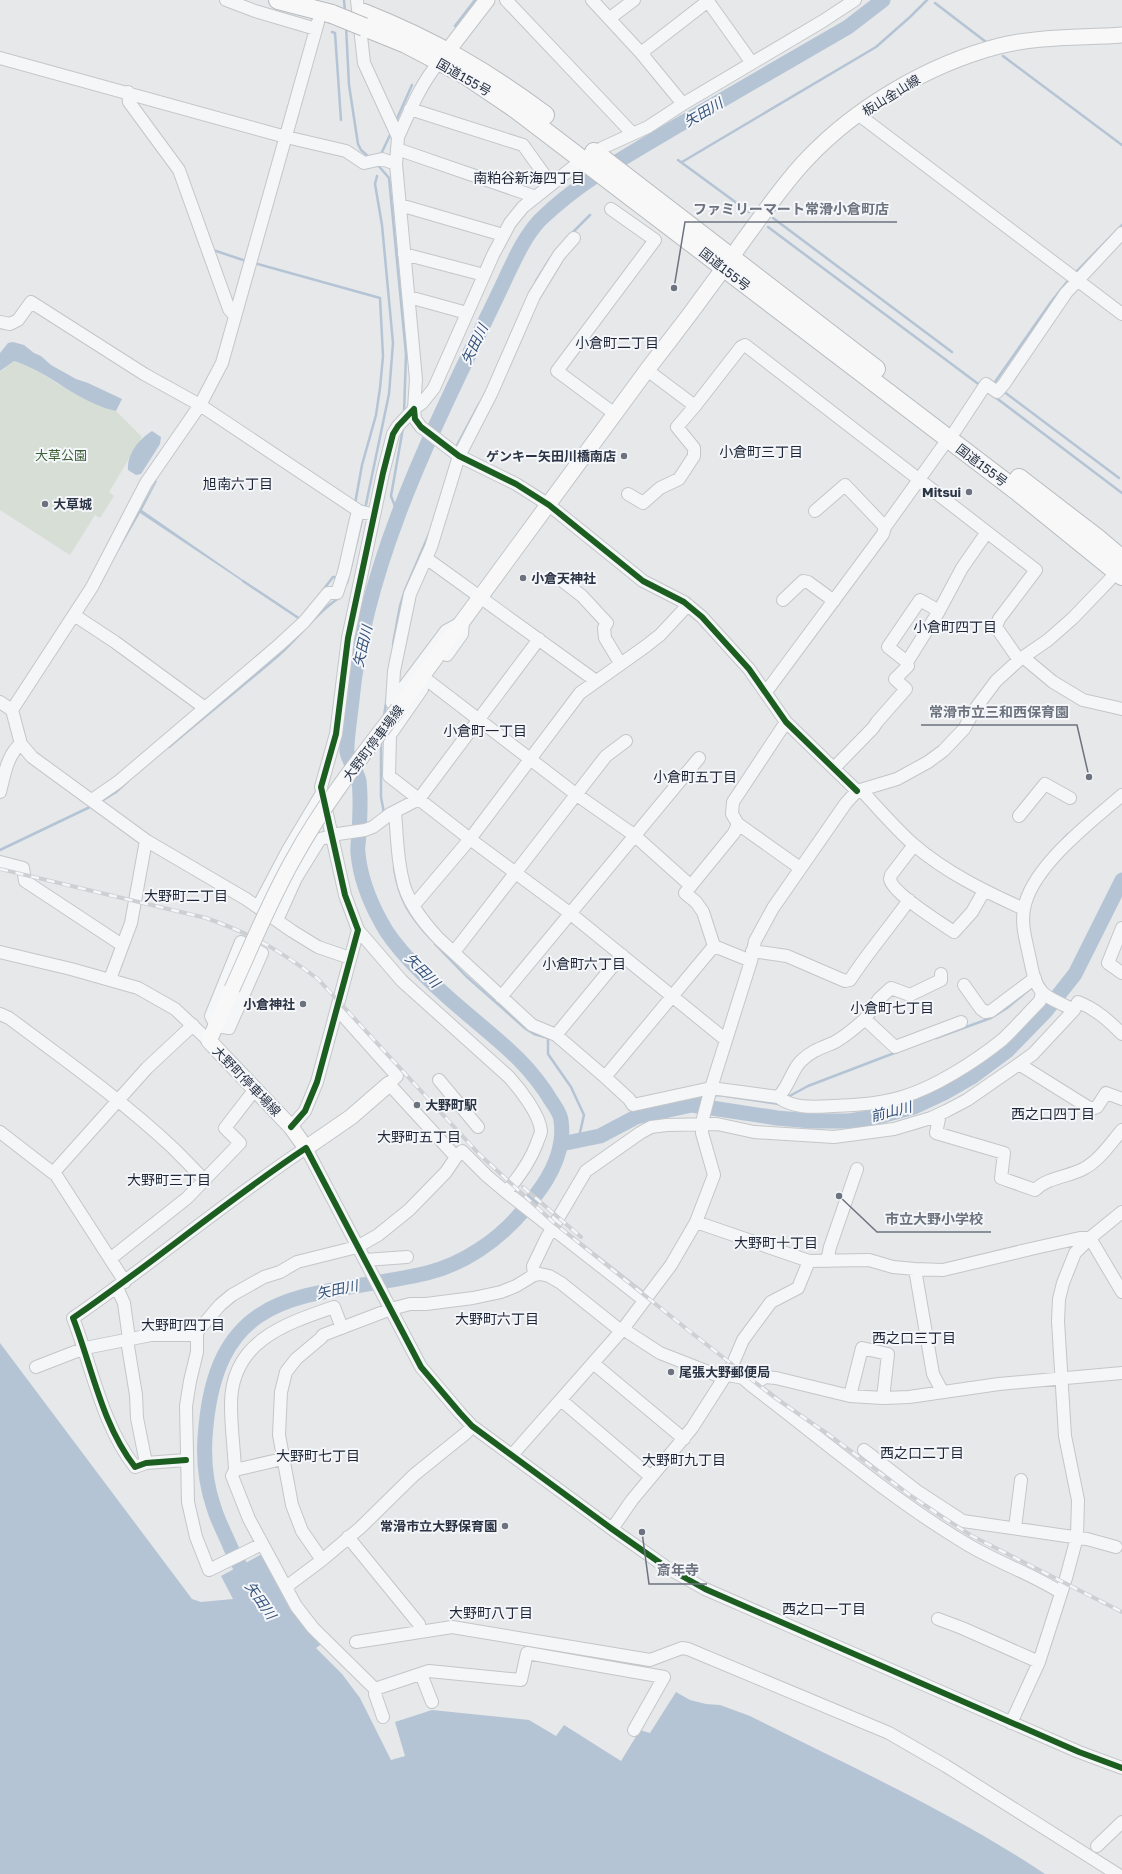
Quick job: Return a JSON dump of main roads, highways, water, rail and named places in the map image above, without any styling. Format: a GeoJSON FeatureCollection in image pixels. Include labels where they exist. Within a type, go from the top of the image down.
{"type":"FeatureCollection","features":[{"type":"Feature","properties":{"kind":"highway","name":"国道155号"},"geometry":{"type":"LineString","coordinates":[[278,0],[324,13],[362,13],[406,44],[443,56],[467,76],[592,158],[952,435],[1017,491],[1121,568]]}},
{"type":"Feature","properties":{"kind":"main road"},"geometry":{"type":"LineString","coordinates":[[443,56],[488,0]]}},
{"type":"Feature","properties":{"kind":"main road","name":"板山金山線"},"geometry":{"type":"LineString","coordinates":[[728,263],[780,190],[808,158],[858,115],[891,92],[958,58],[1000,46],[1046,39],[1122,35]]}},
{"type":"Feature","properties":{"kind":"main road","name":"大野町停車場線"},"geometry":{"type":"LineString","coordinates":[[389,1084],[351,1117],[306,1148],[291,1127],[256,1088],[209,1041],[281,881],[334,795],[647,370],[687,320],[728,263]]}},
{"type":"Feature","properties":{"kind":"water"},"geometry":{"type":"Polygon","coordinates":[[[13,342],[24,345],[34,353],[41,356],[51,365],[76,379],[122,399],[116,411],[89,401],[40,372],[14,361],[0,371],[0,353],[8,343],[13,342]]]}},
{"type":"Feature","properties":{"kind":"water"},"geometry":{"type":"Polygon","coordinates":[[[152,431],[161,437],[160,444],[141,474],[136,475],[128,470],[130,458],[138,443],[152,431]]]}},
{"type":"Feature","properties":{"kind":"water"},"geometry":{"type":"Polygon","coordinates":[[[153,478],[157,481],[142,510],[246,582],[245,583],[140,513],[119,550],[118,549],[155,482],[152,480],[153,478]]]}},
{"type":"Feature","properties":{"kind":"water"},"geometry":{"type":"Polygon","coordinates":[[[0,1343],[192,1599],[201,1602],[233,1599],[221,1576],[262,1554],[323,1643],[316,1648],[342,1674],[360,1698],[391,1760],[405,1756],[395,1722],[432,1710],[529,1720],[556,1736],[564,1725],[621,1761],[640,1730],[650,1733],[676,1692],[690,1700],[706,1704],[720,1705],[750,1716],[900,1790],[974,1830],[1045,1874],[0,1874],[0,1343]]]}},
{"type":"Feature","properties":{"kind":"waterway"},"geometry":{"type":"LineString","coordinates":[[344,0],[345,11]]}},
{"type":"Feature","properties":{"kind":"waterway"},"geometry":{"type":"LineString","coordinates":[[455,26],[475,0]]}},
{"type":"Feature","properties":{"kind":"waterway","name":"矢田川"},"geometry":{"type":"LineString","coordinates":[[250,1583],[244,1574],[217,1518],[211,1498],[206,1467],[206,1426],[215,1378],[231,1344],[253,1320],[280,1304],[312,1294],[427,1273],[454,1264],[479,1250],[513,1222],[535,1196],[552,1170],[561,1141],[562,1128],[560,1115],[543,1088],[513,1053],[455,1004],[408,958],[397,945],[377,914],[366,889],[361,871],[358,851],[360,787],[358,777],[347,752],[348,734],[359,653],[369,606],[382,560],[398,514],[416,469],[456,381],[511,266],[526,238],[540,220],[555,206],[606,169],[848,27],[883,0]]}},
{"type":"Feature","properties":{"kind":"waterway"},"geometry":{"type":"LineString","coordinates":[[682,162],[876,47],[927,0]]}},
{"type":"Feature","properties":{"kind":"waterway"},"geometry":{"type":"LineString","coordinates":[[935,3],[986,42]]}},
{"type":"Feature","properties":{"kind":"waterway"},"geometry":{"type":"LineString","coordinates":[[346,26],[349,85],[358,144],[361,150],[370,158]]}},
{"type":"Feature","properties":{"kind":"waterway"},"geometry":{"type":"LineString","coordinates":[[332,32],[335,33],[341,120]]}},
{"type":"Feature","properties":{"kind":"waterway"},"geometry":{"type":"LineString","coordinates":[[1003,56],[1122,145]]}},
{"type":"Feature","properties":{"kind":"waterway"},"geometry":{"type":"LineString","coordinates":[[395,123],[412,85]]}},
{"type":"Feature","properties":{"kind":"waterway"},"geometry":{"type":"LineString","coordinates":[[381,154],[391,133]]}},
{"type":"Feature","properties":{"kind":"waterway"},"geometry":{"type":"LineString","coordinates":[[678,160],[749,212]]}},
{"type":"Feature","properties":{"kind":"waterway"},"geometry":{"type":"LineString","coordinates":[[377,164],[389,178],[406,354],[404,413]]}},
{"type":"Feature","properties":{"kind":"waterway"},"geometry":{"type":"LineString","coordinates":[[365,509],[389,394],[393,343],[382,225],[375,184],[377,176]]}},
{"type":"Feature","properties":{"kind":"waterway"},"geometry":{"type":"LineString","coordinates":[[570,235],[590,215]]}},
{"type":"Feature","properties":{"kind":"waterway"},"geometry":{"type":"LineString","coordinates":[[773,218],[952,352]]}},
{"type":"Feature","properties":{"kind":"waterway"},"geometry":{"type":"LineString","coordinates":[[1075,273],[1122,225]]}},
{"type":"Feature","properties":{"kind":"waterway"},"geometry":{"type":"LineString","coordinates":[[768,227],[981,386]]}},
{"type":"Feature","properties":{"kind":"waterway"},"geometry":{"type":"LineString","coordinates":[[213,250],[246,261]]}},
{"type":"Feature","properties":{"kind":"waterway"},"geometry":{"type":"LineString","coordinates":[[536,281],[551,257]]}},
{"type":"Feature","properties":{"kind":"waterway"},"geometry":{"type":"LineString","coordinates":[[254,263],[380,298],[383,356],[380,388],[376,415],[362,465],[355,504]]}},
{"type":"Feature","properties":{"kind":"waterway"},"geometry":{"type":"LineString","coordinates":[[995,382],[1051,302],[1070,278]]}},
{"type":"Feature","properties":{"kind":"waterway"},"geometry":{"type":"LineString","coordinates":[[1003,391],[1119,478]]}},
{"type":"Feature","properties":{"kind":"waterway"},"geometry":{"type":"LineString","coordinates":[[995,397],[1122,493]]}},
{"type":"Feature","properties":{"kind":"waterway"},"geometry":{"type":"LineString","coordinates":[[455,449],[479,404]]}},
{"type":"Feature","properties":{"kind":"waterway"},"geometry":{"type":"LineString","coordinates":[[398,514],[391,496],[403,428]]}},
{"type":"Feature","properties":{"kind":"waterway"},"geometry":{"type":"LineString","coordinates":[[347,583],[363,516]]}},
{"type":"Feature","properties":{"kind":"waterway"},"geometry":{"type":"LineString","coordinates":[[393,644],[400,606],[405,590],[429,534]]}},
{"type":"Feature","properties":{"kind":"waterway"},"geometry":{"type":"LineString","coordinates":[[323,590],[333,577],[338,578]]}},
{"type":"Feature","properties":{"kind":"waterway"},"geometry":{"type":"LineString","coordinates":[[243,581],[300,619]]}},
{"type":"Feature","properties":{"kind":"waterway"},"geometry":{"type":"LineString","coordinates":[[169,747],[279,655],[323,610],[339,598]]}},
{"type":"Feature","properties":{"kind":"waterway"},"geometry":{"type":"LineString","coordinates":[[384,716],[387,697]]}},
{"type":"Feature","properties":{"kind":"waterway"},"geometry":{"type":"LineString","coordinates":[[381,741],[381,797],[384,813]]}},
{"type":"Feature","properties":{"kind":"waterway"},"geometry":{"type":"LineString","coordinates":[[100,802],[116,792],[128,781]]}},
{"type":"Feature","properties":{"kind":"waterway"},"geometry":{"type":"LineString","coordinates":[[0,850],[92,806]]}},
{"type":"Feature","properties":{"kind":"waterway"},"geometry":{"type":"LineString","coordinates":[[1058,845],[1068,834]]}},
{"type":"Feature","properties":{"kind":"waterway"},"geometry":{"type":"LineString","coordinates":[[394,868],[402,899],[417,924],[432,940]]}},
{"type":"Feature","properties":{"kind":"waterway","name":"前山川"},"geometry":{"type":"LineString","coordinates":[[561,1144],[600,1136],[636,1117],[692,1105],[777,1118],[811,1121],[849,1121],[881,1116],[914,1107],[944,1093],[972,1077],[1007,1051],[1045,1012],[1075,974],[1122,880]]}},
{"type":"Feature","properties":{"kind":"waterway"},"geometry":{"type":"LineString","coordinates":[[435,944],[466,976],[526,1029],[534,1034],[548,1038],[548,1054],[571,1087],[584,1115],[578,1141]]}},
{"type":"Feature","properties":{"kind":"waterway"},"geometry":{"type":"LineString","coordinates":[[936,1038],[991,1018],[1007,1008],[1031,988]]}},
{"type":"Feature","properties":{"kind":"waterway"},"geometry":{"type":"LineString","coordinates":[[786,1098],[808,1086],[897,1052]]}},
{"type":"Feature","properties":{"kind":"waterway"},"geometry":{"type":"LineString","coordinates":[[713,1096],[719,1095],[779,1104]]}},
{"type":"Feature","properties":{"kind":"waterway"},"geometry":{"type":"LineString","coordinates":[[692,1105],[700,1098],[706,1097]]}},
{"type":"Feature","properties":{"kind":"railway"},"geometry":{"type":"LineString","coordinates":[[0,869],[206,918],[237,930],[291,959],[318,979],[479,1154],[553,1222],[688,1330],[774,1397],[832,1437],[911,1496],[944,1518],[972,1536],[1122,1612]]}},
{"type":"Feature","properties":{"kind":"railway"},"geometry":{"type":"LineString","coordinates":[[523,1187],[581,1237]]}},
{"type":"Feature","properties":{"kind":"place","name":"ファミリーマート常滑小倉町店"},"geometry":{"type":"Point","coordinates":[674,288]}},
{"type":"Feature","properties":{"kind":"place","name":"ゲンキー矢田川橋南店"},"geometry":{"type":"Point","coordinates":[624,456]}},
{"type":"Feature","properties":{"kind":"place","name":"Mitsui"},"geometry":{"type":"Point","coordinates":[969,492]}},
{"type":"Feature","properties":{"kind":"place","name":"大草城"},"geometry":{"type":"Point","coordinates":[45,504]}},
{"type":"Feature","properties":{"kind":"place","name":"小倉天神社"},"geometry":{"type":"Point","coordinates":[523,578]}},
{"type":"Feature","properties":{"kind":"place","name":"常滑市立三和西保育園"},"geometry":{"type":"Point","coordinates":[1089,777]}},
{"type":"Feature","properties":{"kind":"place","name":"小倉神社"},"geometry":{"type":"Point","coordinates":[303,1004]}},
{"type":"Feature","properties":{"kind":"place","name":"大野町駅"},"geometry":{"type":"Point","coordinates":[417,1105]}},
{"type":"Feature","properties":{"kind":"place","name":"市立大野小学校"},"geometry":{"type":"Point","coordinates":[839,1196]}},
{"type":"Feature","properties":{"kind":"place","name":"尾張大野郵便局"},"geometry":{"type":"Point","coordinates":[671,1372]}},
{"type":"Feature","properties":{"kind":"place","name":"常滑市立大野保育園"},"geometry":{"type":"Point","coordinates":[505,1526]}},
{"type":"Feature","properties":{"kind":"place","name":"斎年寺"},"geometry":{"type":"Point","coordinates":[642,1532]}},
{"type":"Feature","properties":{"kind":"district","name":"南粕谷新海四丁目"},"geometry":{"type":"Point","coordinates":[529,177]}},
{"type":"Feature","properties":{"kind":"district","name":"小倉町二丁目"},"geometry":{"type":"Point","coordinates":[617,342]}},
{"type":"Feature","properties":{"kind":"district","name":"小倉町三丁目"},"geometry":{"type":"Point","coordinates":[761,451]}},
{"type":"Feature","properties":{"kind":"district","name":"旭南六丁目"},"geometry":{"type":"Point","coordinates":[238,483]}},
{"type":"Feature","properties":{"kind":"district","name":"小倉町四丁目"},"geometry":{"type":"Point","coordinates":[955,626]}},
{"type":"Feature","properties":{"kind":"district","name":"小倉町一丁目"},"geometry":{"type":"Point","coordinates":[485,730]}},
{"type":"Feature","properties":{"kind":"district","name":"小倉町五丁目"},"geometry":{"type":"Point","coordinates":[695,776]}},
{"type":"Feature","properties":{"kind":"district","name":"大野町二丁目"},"geometry":{"type":"Point","coordinates":[186,895]}},
{"type":"Feature","properties":{"kind":"district","name":"小倉町六丁目"},"geometry":{"type":"Point","coordinates":[584,963]}},
{"type":"Feature","properties":{"kind":"district","name":"小倉町七丁目"},"geometry":{"type":"Point","coordinates":[892,1007]}},
{"type":"Feature","properties":{"kind":"district","name":"西之口四丁目"},"geometry":{"type":"Point","coordinates":[1053,1113]}},
{"type":"Feature","properties":{"kind":"district","name":"大野町五丁目"},"geometry":{"type":"Point","coordinates":[419,1136]}},
{"type":"Feature","properties":{"kind":"district","name":"大野町三丁目"},"geometry":{"type":"Point","coordinates":[169,1179]}},
{"type":"Feature","properties":{"kind":"district","name":"大野町十丁目"},"geometry":{"type":"Point","coordinates":[776,1242]}},
{"type":"Feature","properties":{"kind":"district","name":"大野町六丁目"},"geometry":{"type":"Point","coordinates":[497,1318]}},
{"type":"Feature","properties":{"kind":"district","name":"大野町四丁目"},"geometry":{"type":"Point","coordinates":[183,1324]}},
{"type":"Feature","properties":{"kind":"district","name":"西之口三丁目"},"geometry":{"type":"Point","coordinates":[914,1337]}},
{"type":"Feature","properties":{"kind":"district","name":"西之口二丁目"},"geometry":{"type":"Point","coordinates":[922,1452]}},
{"type":"Feature","properties":{"kind":"district","name":"大野町七丁目"},"geometry":{"type":"Point","coordinates":[318,1455]}},
{"type":"Feature","properties":{"kind":"district","name":"大野町九丁目"},"geometry":{"type":"Point","coordinates":[684,1459]}},
{"type":"Feature","properties":{"kind":"district","name":"西之口一丁目"},"geometry":{"type":"Point","coordinates":[824,1608]}},
{"type":"Feature","properties":{"kind":"district","name":"大野町八丁目"},"geometry":{"type":"Point","coordinates":[491,1612]}},
{"type":"Feature","properties":{"kind":"park label","name":"大草公園"},"geometry":{"type":"Point","coordinates":[61,455]}}]}
